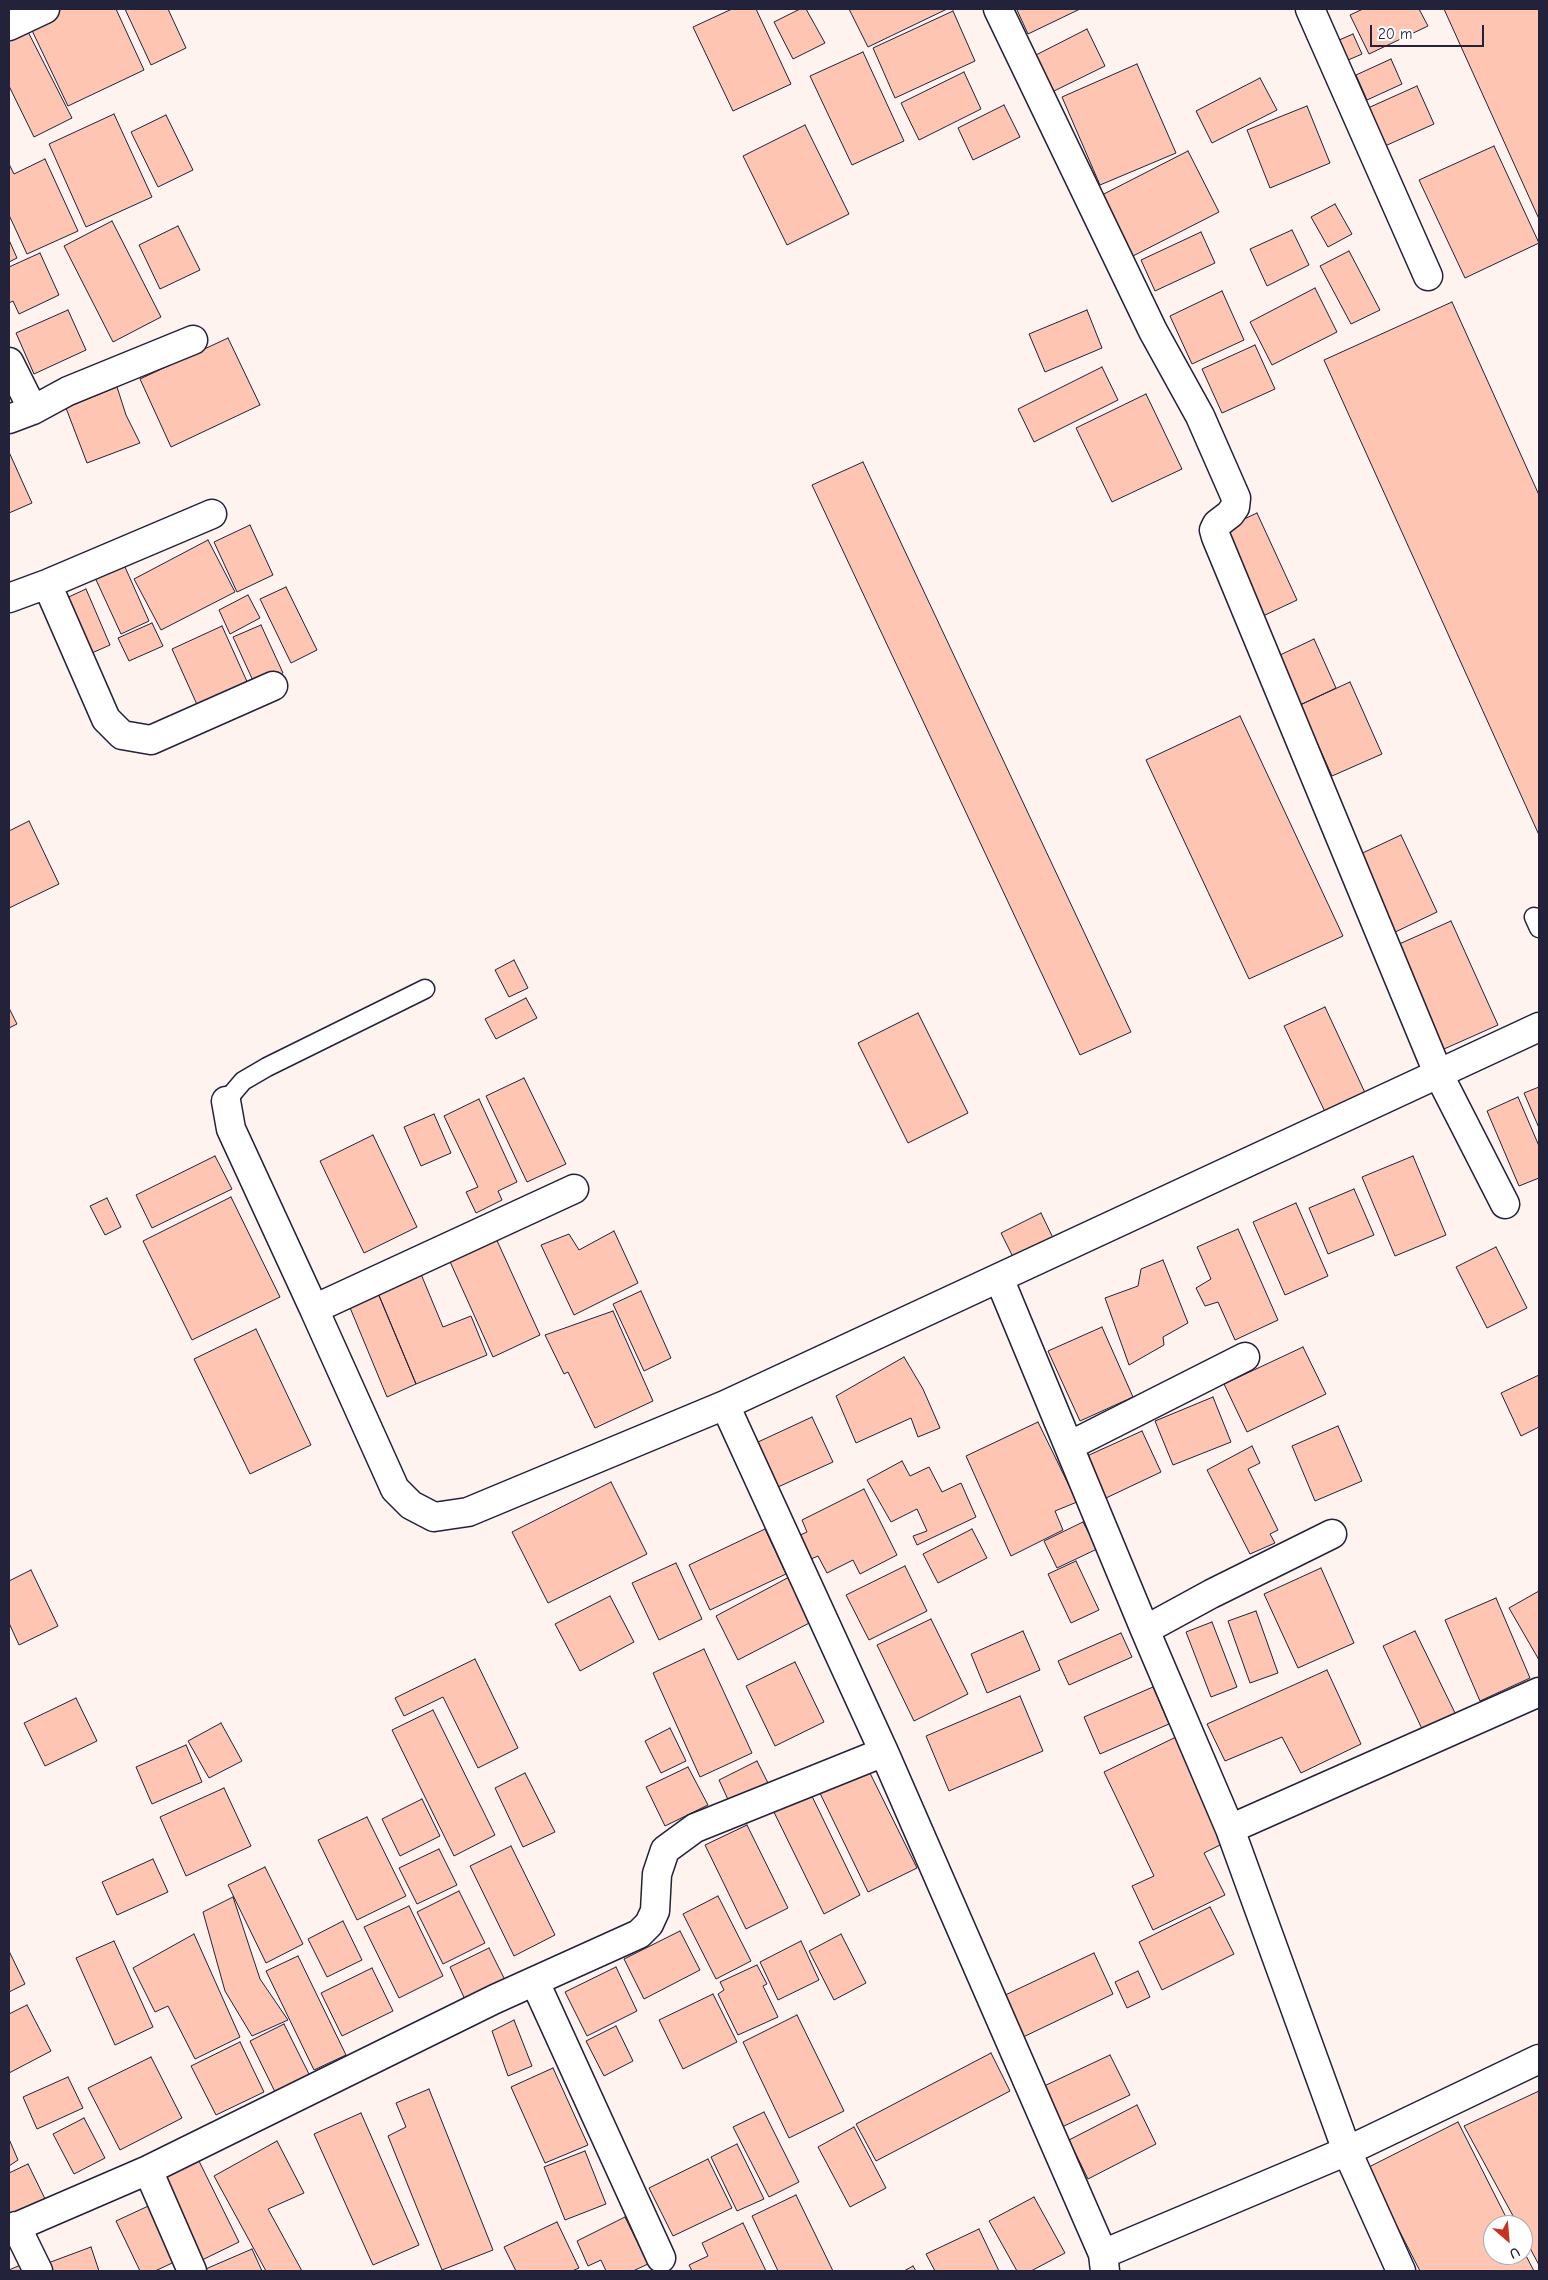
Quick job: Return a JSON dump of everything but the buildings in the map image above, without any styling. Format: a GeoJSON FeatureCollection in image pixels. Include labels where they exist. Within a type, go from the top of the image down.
{"type":"FeatureCollection","features":[{"type":"Feature","properties":{"kind":"street"},"geometry":{"type":"LineString","coordinates":[[9,26],[45,9]]}},
{"type":"Feature","properties":{"kind":"street"},"geometry":{"type":"LineString","coordinates":[[998,9],[1154,331],[1200,416],[1236,498],[1235,507],[1230,514],[1217,524],[1214,530],[1216,536],[1438,1074],[1506,1204]]}},
{"type":"Feature","properties":{"kind":"street"},"geometry":{"type":"LineString","coordinates":[[1310,9],[1428,276]]}},
{"type":"Feature","properties":{"kind":"street"},"geometry":{"type":"LineString","coordinates":[[9,362],[21,415],[68,391],[192,340]]}},
{"type":"Feature","properties":{"kind":"street"},"geometry":{"type":"LineString","coordinates":[[9,598],[48,584],[212,514]]}},
{"type":"Feature","properties":{"kind":"street"},"geometry":{"type":"LineString","coordinates":[[48,584],[106,719],[122,734],[151,740],[273,686]]}},
{"type":"Feature","properties":{"kind":"street"},"geometry":{"type":"LineString","coordinates":[[226,1101],[231,1128],[395,1488],[411,1505],[434,1517],[468,1512],[725,1405],[1539,1027]]}},
{"type":"Feature","properties":{"kind":"street"},"geometry":{"type":"LineString","coordinates":[[314,1309],[574,1189]]}},
{"type":"Feature","properties":{"kind":"street"},"geometry":{"type":"LineString","coordinates":[[1000,1278],[1145,1630],[1230,1829],[1347,2151],[1401,2271]]}},
{"type":"Feature","properties":{"kind":"street"},"geometry":{"type":"LineString","coordinates":[[1069,1446],[1245,1357]]}},
{"type":"Feature","properties":{"kind":"street"},"geometry":{"type":"LineString","coordinates":[[725,1405],[884,1752],[1104,2263],[1347,2151],[1539,2059]]}},
{"type":"Feature","properties":{"kind":"street"},"geometry":{"type":"LineString","coordinates":[[1145,1630],[1211,1594],[1332,1534]]}},
{"type":"Feature","properties":{"kind":"street"},"geometry":{"type":"LineString","coordinates":[[1230,1829],[1539,1692]]}},
{"type":"Feature","properties":{"kind":"street"},"geometry":{"type":"LineString","coordinates":[[38,2271],[12,2228],[148,2170],[495,1999],[639,1934],[649,1924],[655,1911],[657,1874],[665,1850],[695,1828],[884,1752]]}},
{"type":"Feature","properties":{"kind":"street"},"geometry":{"type":"LineString","coordinates":[[534,1982],[661,2258]]}},
{"type":"Feature","properties":{"kind":"street"},"geometry":{"type":"LineString","coordinates":[[148,2170],[192,2271]]}},
{"type":"Feature","properties":{"kind":"lane"},"geometry":{"type":"LineString","coordinates":[[226,1101],[243,1081],[251,1076],[425,989]]}}]}
